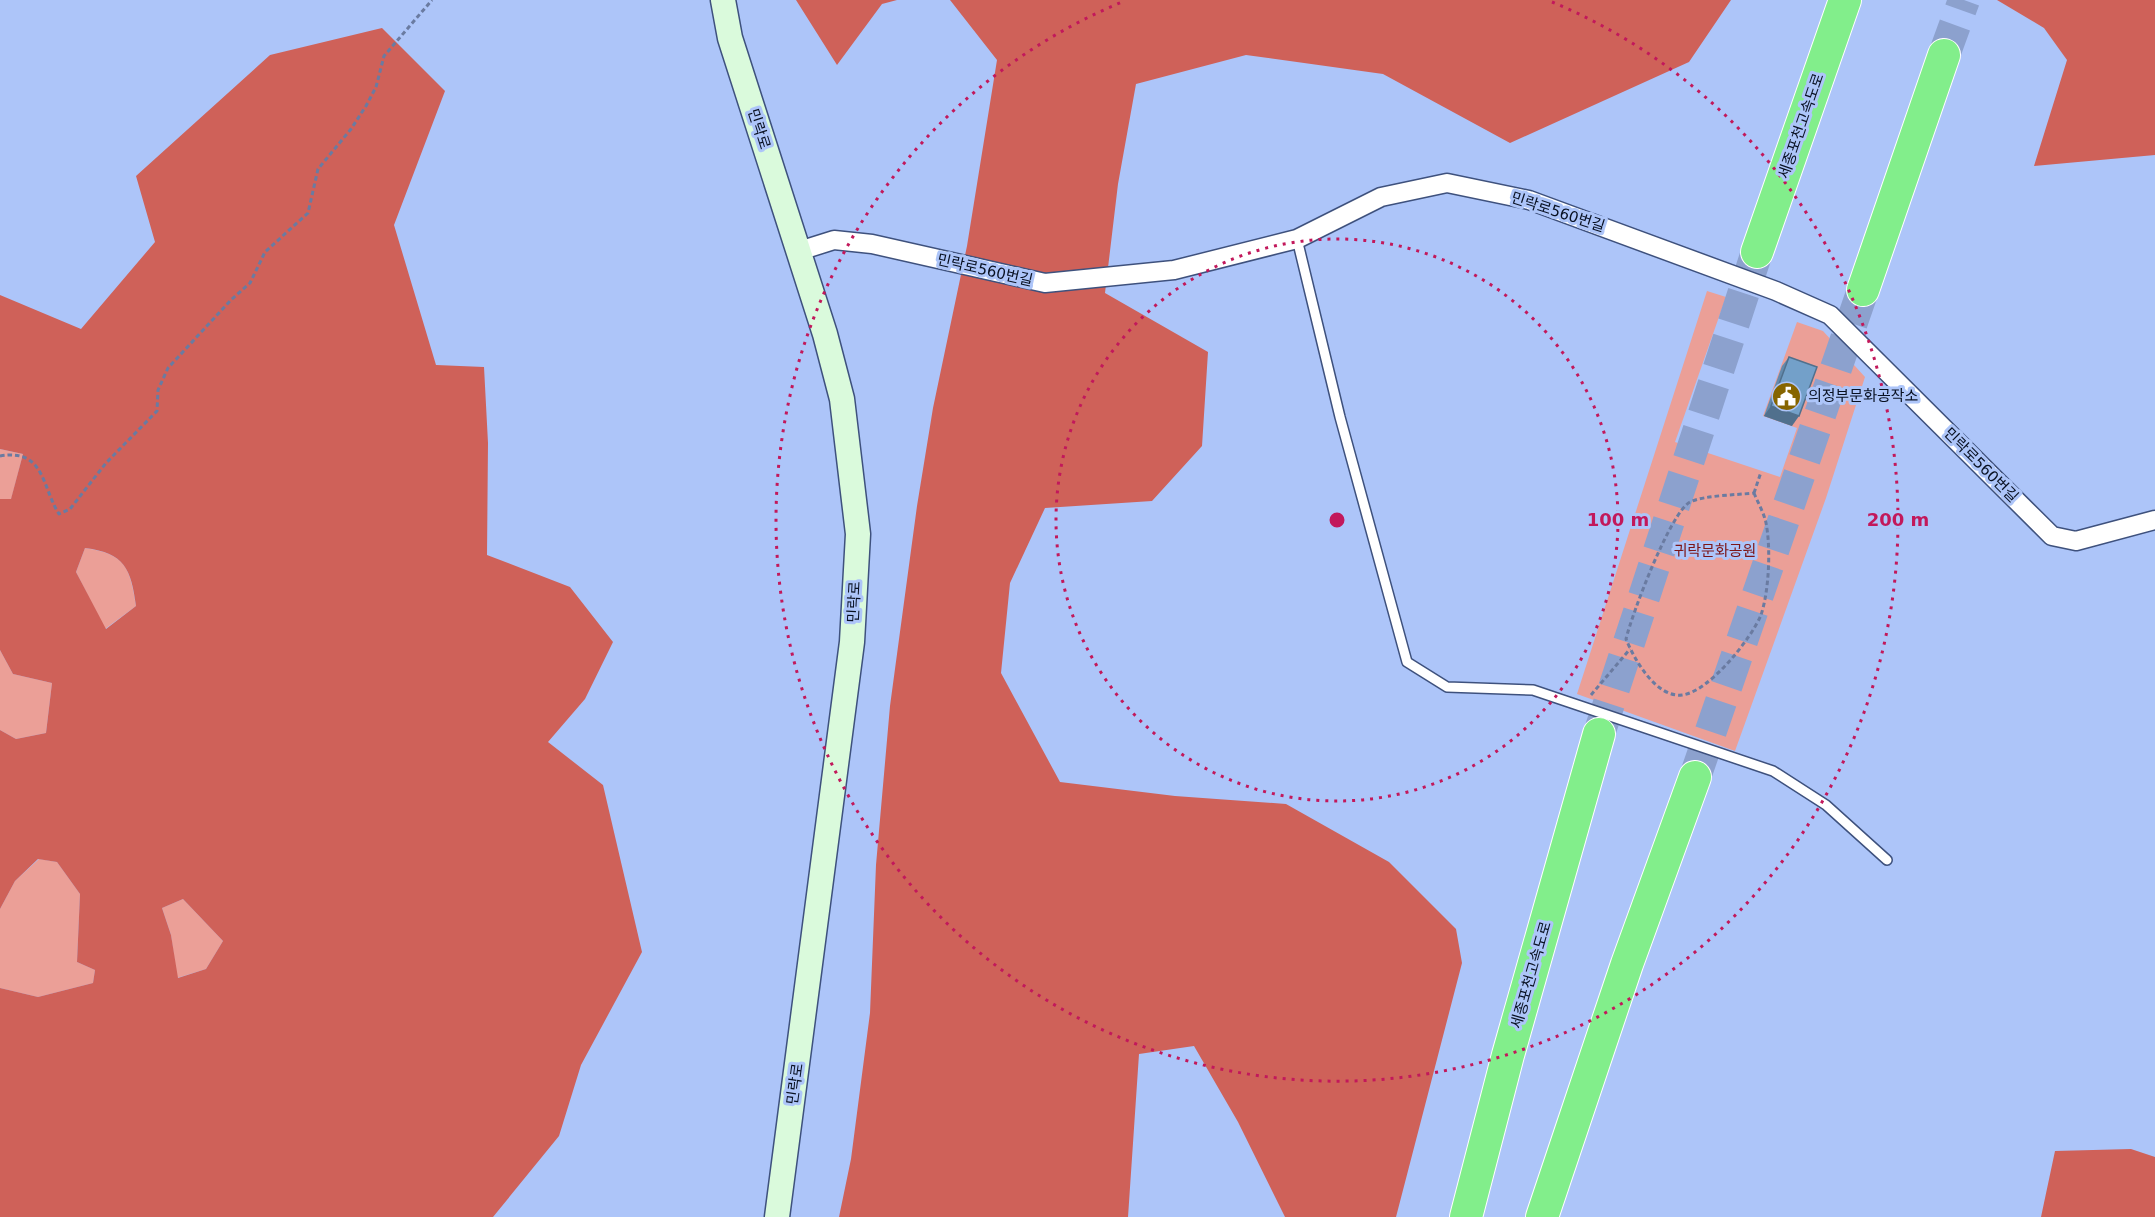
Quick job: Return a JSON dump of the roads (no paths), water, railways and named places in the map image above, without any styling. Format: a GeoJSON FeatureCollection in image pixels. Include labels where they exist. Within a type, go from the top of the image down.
{"type":"FeatureCollection","features":[{"type":"Feature","properties":{"kind":"highway","name":"세종포천고속도로"},"geometry":{"type":"LineString","coordinates":[[1757,252],[1845,0]]}},
{"type":"Feature","properties":{"kind":"highway"},"geometry":{"type":"LineString","coordinates":[[1863,290],[1944,55]]}},
{"type":"Feature","properties":{"kind":"highway","name":"세종포천고속도로"},"geometry":{"type":"LineString","coordinates":[[1466,1217],[1511,1044],[1599,734]]}},
{"type":"Feature","properties":{"kind":"highway"},"geometry":{"type":"LineString","coordinates":[[1542,1217],[1627,964],[1695,777]]}},
{"type":"Feature","properties":{"kind":"main road","name":"민락로"},"geometry":{"type":"LineString","coordinates":[[723,0],[729,38],[799,251],[842,399],[858,534],[850,654],[777,1217]]}},
{"type":"Feature","properties":{"kind":"street","name":"민락로560번길"},"geometry":{"type":"LineString","coordinates":[[799,251],[834,240],[872,244],[1045,283],[1174,270],[1297,239],[1381,198],[1447,183],[1529,200],[1776,291],[1830,315],[2052,536],[2076,541],[2155,520]]}},
{"type":"Feature","properties":{"kind":"lane"},"geometry":{"type":"LineString","coordinates":[[1297,239],[1340,417],[1407,662],[1447,687],[1533,690],[1773,771],[1826,805],[1887,860]]}},
{"type":"Feature","properties":{"kind":"tunnel"},"geometry":{"type":"LineString","coordinates":[[1944,55],[1964,0]]}},
{"type":"Feature","properties":{"kind":"tunnel"},"geometry":{"type":"LineString","coordinates":[[1599,734],[1757,252]]}},
{"type":"Feature","properties":{"kind":"tunnel"},"geometry":{"type":"LineString","coordinates":[[1695,777],[1863,290]]}},
{"type":"Feature","properties":{"kind":"place","name":"의정부문화공작소"},"geometry":{"type":"Point","coordinates":[1787,396]}},
{"type":"Feature","properties":{"kind":"park label","name":"귀락문화공원"},"geometry":{"type":"Point","coordinates":[1715,551]}}]}
